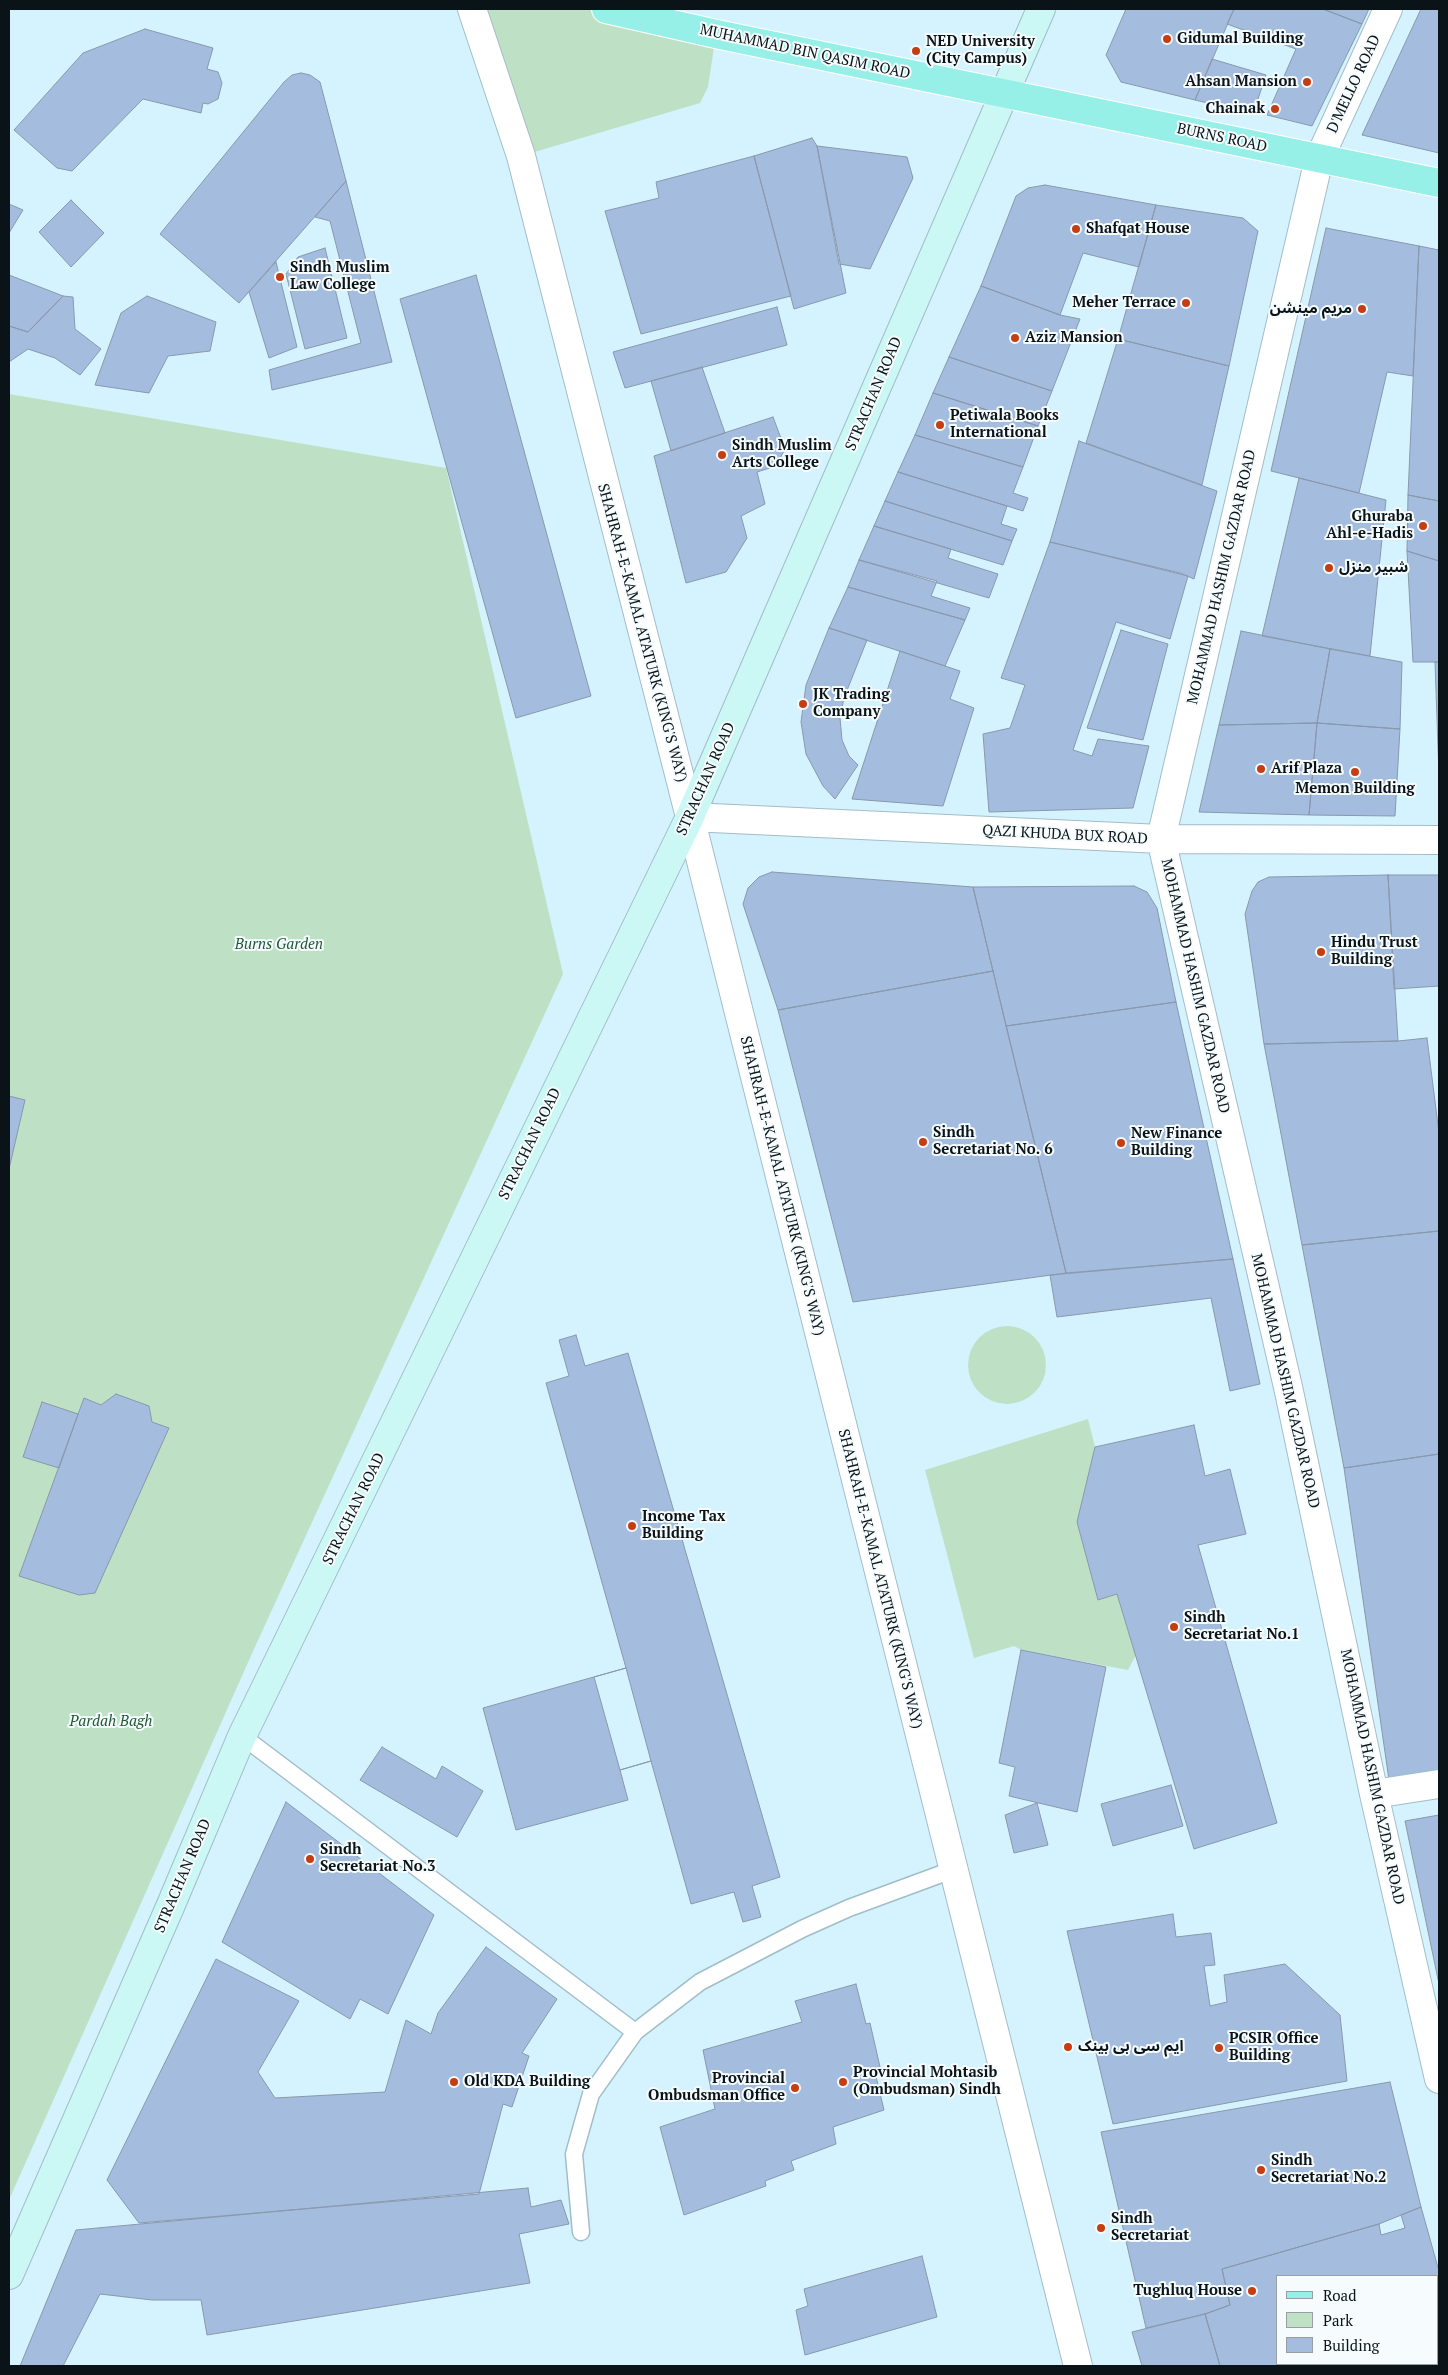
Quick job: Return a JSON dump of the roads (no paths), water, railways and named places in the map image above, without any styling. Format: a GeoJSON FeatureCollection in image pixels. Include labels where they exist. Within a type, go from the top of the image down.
{"type":"FeatureCollection","features":[{"type":"Feature","properties":{"kind":"main road","name":"MUHAMMAD BIN QASIM ROAD"},"geometry":{"type":"LineString","coordinates":[[606,9],[716,34],[1005,93]]}},
{"type":"Feature","properties":{"kind":"main road","name":"STRACHAN ROAD"},"geometry":{"type":"LineString","coordinates":[[9,2275],[170,1907],[242,1736],[690,817],[1041,9]]}},
{"type":"Feature","properties":{"kind":"main road","name":"BURNS ROAD"},"geometry":{"type":"LineString","coordinates":[[1005,93],[1439,183]]}},
{"type":"Feature","properties":{"kind":"street","name":"SHAHRAH-E-KAMAL ATATURK (KING'S WAY)"},"geometry":{"type":"LineString","coordinates":[[472,9],[521,156],[690,817],[952,1870],[1078,2366]]}},
{"type":"Feature","properties":{"kind":"street","name":"D'MELLO ROAD"},"geometry":{"type":"LineString","coordinates":[[1319,159],[1388,9]]}},
{"type":"Feature","properties":{"kind":"street","name":"MOHAMMAD HASHIM GAZDAR ROAD"},"geometry":{"type":"LineString","coordinates":[[1319,159],[1160,839],[1288,1387],[1374,1794],[1439,2079]]}},
{"type":"Feature","properties":{"kind":"street","name":"QAZI KHUDA BUX ROAD"},"geometry":{"type":"LineString","coordinates":[[690,817],[1160,839],[1439,840]]}},
{"type":"Feature","properties":{"kind":"street"},"geometry":{"type":"LineString","coordinates":[[1374,1794],[1439,1784]]}},
{"type":"Feature","properties":{"kind":"lane"},"geometry":{"type":"LineString","coordinates":[[242,1736],[635,2032]]}},
{"type":"Feature","properties":{"kind":"lane"},"geometry":{"type":"LineString","coordinates":[[581,2232],[574,2154],[591,2094],[635,2032],[700,1982],[802,1929],[849,1908],[952,1870]]}},
{"type":"Feature","properties":{"kind":"place","name":"Gidumal Building"},"geometry":{"type":"Point","coordinates":[1167,39]}},
{"type":"Feature","properties":{"kind":"place","name":"NED University (City Campus)"},"geometry":{"type":"Point","coordinates":[916,51]}},
{"type":"Feature","properties":{"kind":"place","name":"Ahsan Mansion"},"geometry":{"type":"Point","coordinates":[1307,82]}},
{"type":"Feature","properties":{"kind":"place","name":"Chainak"},"geometry":{"type":"Point","coordinates":[1275,109]}},
{"type":"Feature","properties":{"kind":"place","name":"Shafqat House"},"geometry":{"type":"Point","coordinates":[1076,229]}},
{"type":"Feature","properties":{"kind":"place","name":"Sindh Muslim Law College"},"geometry":{"type":"Point","coordinates":[280,277]}},
{"type":"Feature","properties":{"kind":"place","name":"Meher Terrace"},"geometry":{"type":"Point","coordinates":[1186,303]}},
{"type":"Feature","properties":{"kind":"place","name":"مریم مینشن"},"geometry":{"type":"Point","coordinates":[1362,309]}},
{"type":"Feature","properties":{"kind":"place","name":"Aziz Mansion"},"geometry":{"type":"Point","coordinates":[1015,338]}},
{"type":"Feature","properties":{"kind":"place","name":"Petiwala Books International"},"geometry":{"type":"Point","coordinates":[940,425]}},
{"type":"Feature","properties":{"kind":"place","name":"Sindh Muslim Arts College"},"geometry":{"type":"Point","coordinates":[722,455]}},
{"type":"Feature","properties":{"kind":"place","name":"Ghuraba Ahl-e-Hadis"},"geometry":{"type":"Point","coordinates":[1423,526]}},
{"type":"Feature","properties":{"kind":"place","name":"شبیر منزل"},"geometry":{"type":"Point","coordinates":[1329,568]}},
{"type":"Feature","properties":{"kind":"place","name":"JK Trading Company"},"geometry":{"type":"Point","coordinates":[803,704]}},
{"type":"Feature","properties":{"kind":"place","name":"Arif Plaza"},"geometry":{"type":"Point","coordinates":[1261,769]}},
{"type":"Feature","properties":{"kind":"place","name":"Memon Building"},"geometry":{"type":"Point","coordinates":[1355,772]}},
{"type":"Feature","properties":{"kind":"place","name":"Hindu Trust Building"},"geometry":{"type":"Point","coordinates":[1321,952]}},
{"type":"Feature","properties":{"kind":"place","name":"Sindh Secretariat No. 6"},"geometry":{"type":"Point","coordinates":[923,1142]}},
{"type":"Feature","properties":{"kind":"place","name":"New Finance Building"},"geometry":{"type":"Point","coordinates":[1121,1143]}},
{"type":"Feature","properties":{"kind":"place","name":"Income Tax Building"},"geometry":{"type":"Point","coordinates":[632,1526]}},
{"type":"Feature","properties":{"kind":"place","name":"Sindh Secretariat No.1"},"geometry":{"type":"Point","coordinates":[1174,1627]}},
{"type":"Feature","properties":{"kind":"place","name":"Sindh Secretariat No.3"},"geometry":{"type":"Point","coordinates":[310,1859]}},
{"type":"Feature","properties":{"kind":"place","name":"ایم سی بی بینک"},"geometry":{"type":"Point","coordinates":[1068,2047]}},
{"type":"Feature","properties":{"kind":"place","name":"PCSIR Office Building"},"geometry":{"type":"Point","coordinates":[1219,2048]}},
{"type":"Feature","properties":{"kind":"place","name":"Old KDA Building"},"geometry":{"type":"Point","coordinates":[454,2082]}},
{"type":"Feature","properties":{"kind":"place","name":"Provincial Mohtasib (Ombudsman) Sindh"},"geometry":{"type":"Point","coordinates":[843,2082]}},
{"type":"Feature","properties":{"kind":"place","name":"Provincial Ombudsman Office"},"geometry":{"type":"Point","coordinates":[795,2088]}},
{"type":"Feature","properties":{"kind":"place","name":"Sindh Secretariat No.2"},"geometry":{"type":"Point","coordinates":[1261,2170]}},
{"type":"Feature","properties":{"kind":"place","name":"Sindh Secretariat"},"geometry":{"type":"Point","coordinates":[1101,2228]}},
{"type":"Feature","properties":{"kind":"place","name":"Tughluq House"},"geometry":{"type":"Point","coordinates":[1252,2291]}},
{"type":"Feature","properties":{"kind":"park label","name":"Burns Garden"},"geometry":{"type":"Point","coordinates":[279,945]}},
{"type":"Feature","properties":{"kind":"park label","name":"Pardah Bagh"},"geometry":{"type":"Point","coordinates":[111,1722]}}]}
